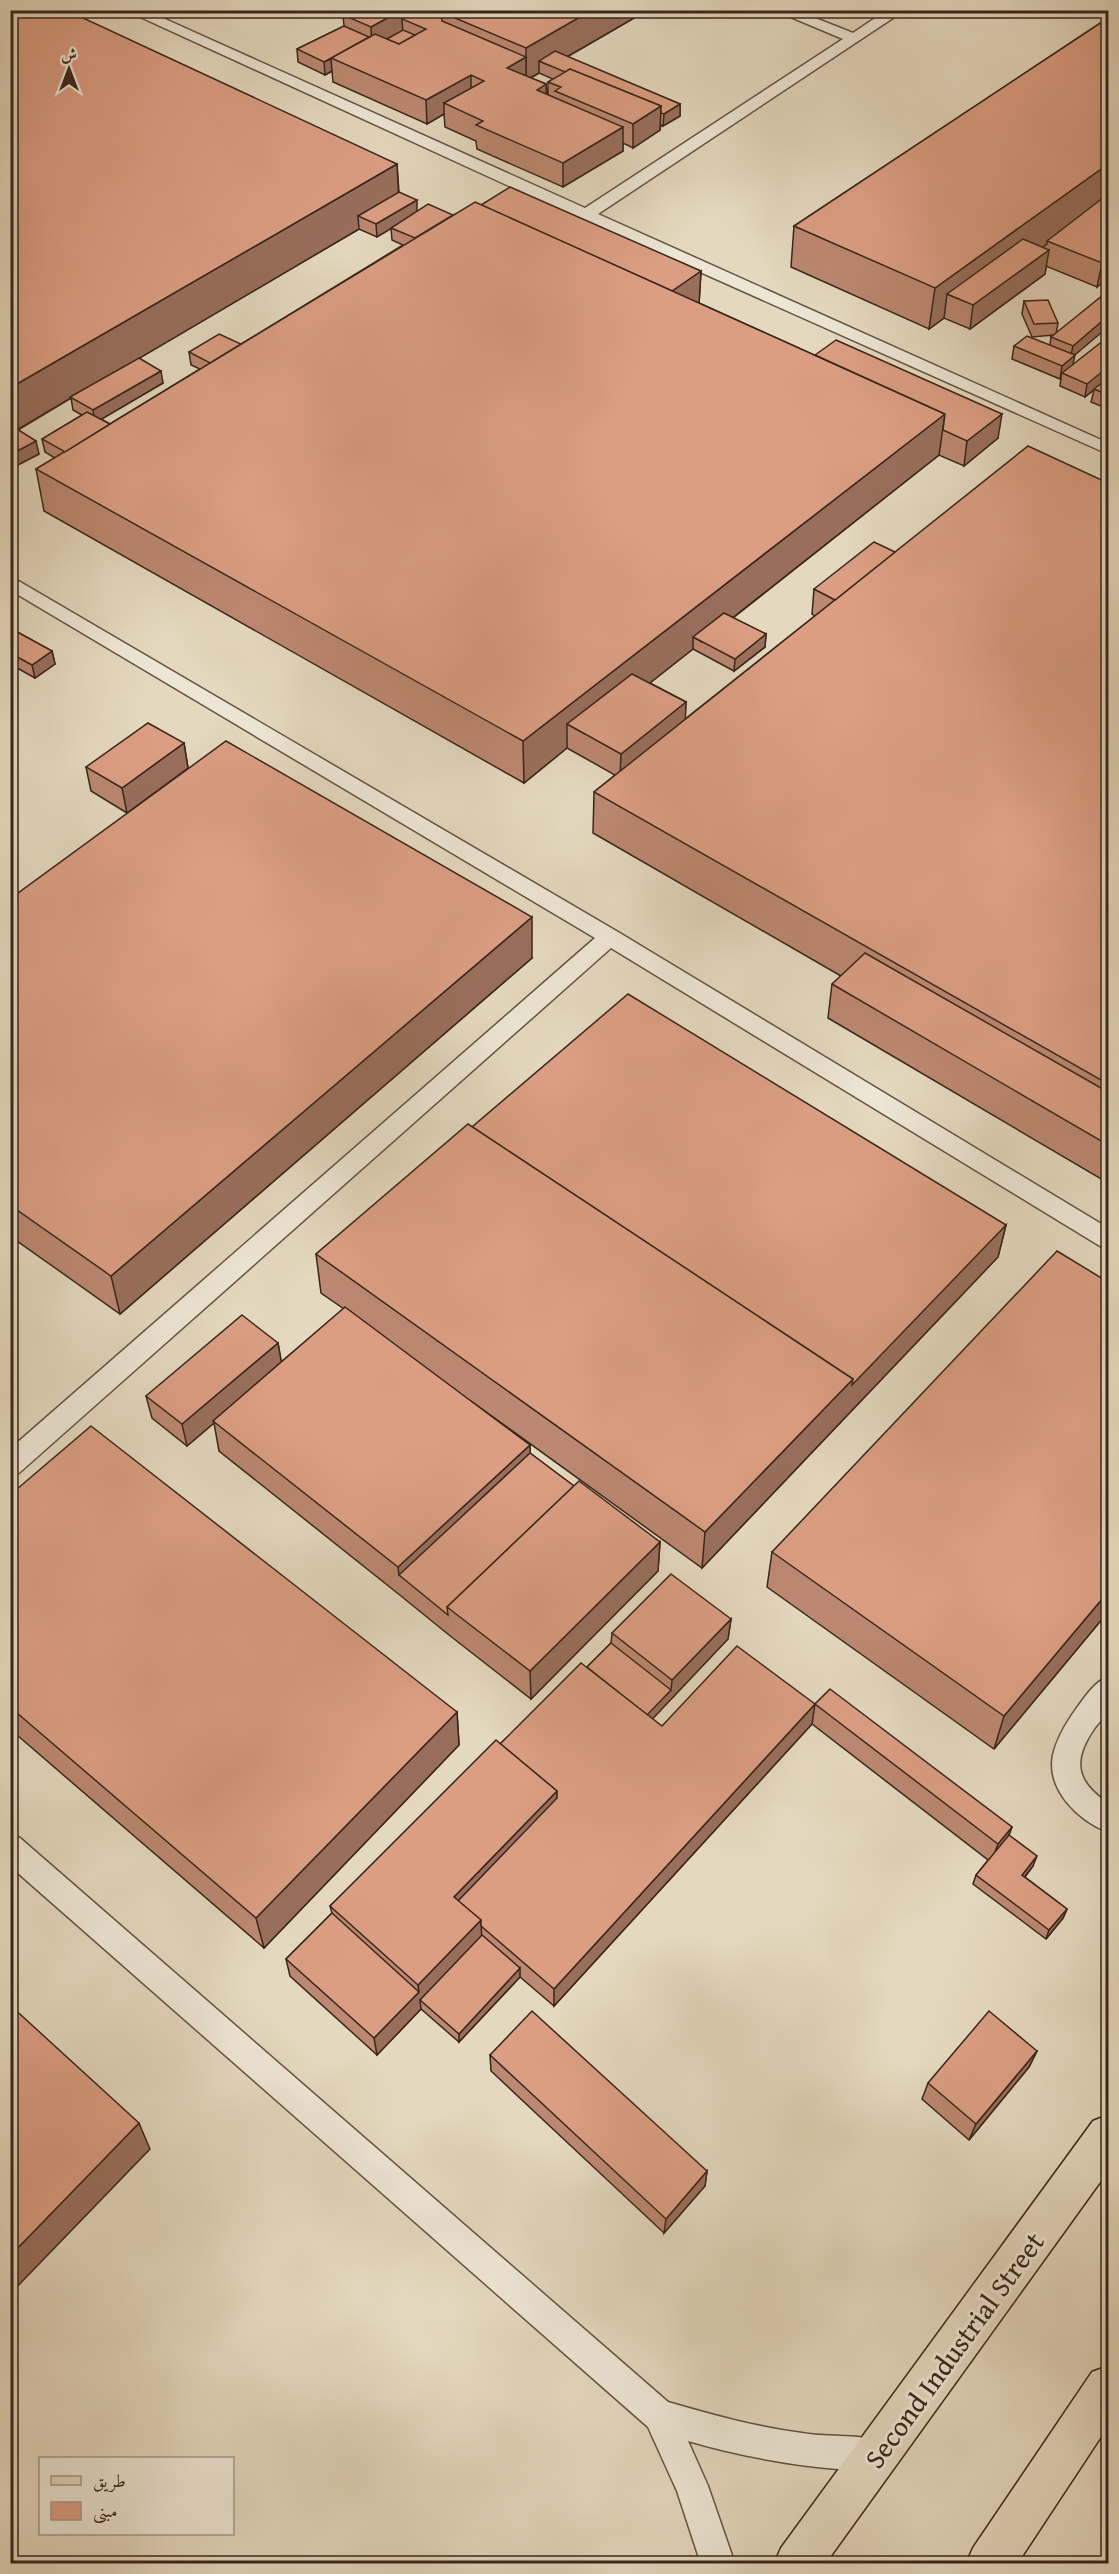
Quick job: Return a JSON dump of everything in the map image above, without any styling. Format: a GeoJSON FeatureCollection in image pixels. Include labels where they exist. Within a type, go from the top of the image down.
{"type":"FeatureCollection","features":[{"type":"Feature","properties":{"kind":"main road","name":"Second Industrial Street"},"geometry":{"type":"LineString","coordinates":[[797,2564],[1108,2136]]}},
{"type":"Feature","properties":{"kind":"main road"},"geometry":{"type":"LineString","coordinates":[[989,2564],[1108,2388]]}},
{"type":"Feature","properties":{"kind":"lane"},"geometry":{"type":"LineString","coordinates":[[132,10],[1108,449]]}},
{"type":"Feature","properties":{"kind":"lane"},"geometry":{"type":"LineString","coordinates":[[781,10],[855,39]]}},
{"type":"Feature","properties":{"kind":"lane"},"geometry":{"type":"LineString","coordinates":[[585,215],[898,10]]}},
{"type":"Feature","properties":{"kind":"lane"},"geometry":{"type":"LineString","coordinates":[[10,582],[610,937],[1108,1239]]}},
{"type":"Feature","properties":{"kind":"lane"},"geometry":{"type":"LineString","coordinates":[[10,1465],[610,937]]}},
{"type":"Feature","properties":{"kind":"lane"},"geometry":{"type":"LineString","coordinates":[[1108,1689],[1075,1732],[1064,1758],[1069,1782],[1082,1800],[1108,1819]]}},
{"type":"Feature","properties":{"kind":"lane"},"geometry":{"type":"LineString","coordinates":[[10,1847],[659,2416],[692,2486],[718,2564]]}},
{"type":"Feature","properties":{"kind":"lane"},"geometry":{"type":"LineString","coordinates":[[659,2416],[731,2437],[804,2450],[877,2456]]}},
{"type":"Feature","properties":{"kind":"building"},"geometry":{"type":"Polygon","coordinates":[[[10,10],[66,10],[397,164],[10,388],[10,10]]]}},
{"type":"Feature","properties":{"kind":"building"},"geometry":{"type":"Polygon","coordinates":[[[351,10],[402,10],[371,27],[343,15],[351,10]]]}},
{"type":"Feature","properties":{"kind":"building"},"geometry":{"type":"Polygon","coordinates":[[[418,10],[444,10],[441,12],[442,21],[526,57],[507,68],[546,84],[537,90],[623,127],[563,163],[476,125],[483,121],[444,103],[484,81],[471,75],[426,100],[331,58],[375,34],[399,44],[426,29],[402,19],[418,10]]]}},
{"type":"Feature","properties":{"kind":"building"},"geometry":{"type":"Polygon","coordinates":[[[444,10],[592,10],[526,48],[441,12],[444,10]]]}},
{"type":"Feature","properties":{"kind":"building"},"geometry":{"type":"Polygon","coordinates":[[[597,10],[607,10],[597,16],[597,10]]]}},
{"type":"Feature","properties":{"kind":"building"},"geometry":{"type":"Polygon","coordinates":[[[1108,18],[1108,164],[935,288],[794,226],[1108,18]]]}},
{"type":"Feature","properties":{"kind":"building"},"geometry":{"type":"Polygon","coordinates":[[[344,26],[369,37],[324,62],[297,49],[344,26]]]}},
{"type":"Feature","properties":{"kind":"building"},"geometry":{"type":"Polygon","coordinates":[[[403,30],[415,35],[399,44],[387,39],[403,30]]]}},
{"type":"Feature","properties":{"kind":"building"},"geometry":{"type":"Polygon","coordinates":[[[555,51],[680,104],[664,114],[661,113],[661,106],[570,69],[565,72],[539,61],[555,51]]]}},
{"type":"Feature","properties":{"kind":"building"},"geometry":{"type":"Polygon","coordinates":[[[570,69],[661,106],[633,124],[555,91],[561,87],[548,82],[570,69]]]}},
{"type":"Feature","properties":{"kind":"building"},"geometry":{"type":"Polygon","coordinates":[[[510,187],[701,271],[672,291],[481,205],[510,187]]]}},
{"type":"Feature","properties":{"kind":"building"},"geometry":{"type":"Polygon","coordinates":[[[399,192],[417,200],[376,224],[358,216],[399,192]]]}},
{"type":"Feature","properties":{"kind":"building"},"geometry":{"type":"Polygon","coordinates":[[[1108,194],[1108,258],[1102,263],[1047,241],[1108,194]]]}},
{"type":"Feature","properties":{"kind":"building"},"geometry":{"type":"Polygon","coordinates":[[[475,202],[945,414],[523,741],[36,469],[475,202]]]}},
{"type":"Feature","properties":{"kind":"building"},"geometry":{"type":"Polygon","coordinates":[[[428,204],[453,215],[415,238],[391,228],[428,204]]]}},
{"type":"Feature","properties":{"kind":"building"},"geometry":{"type":"Polygon","coordinates":[[[1023,239],[1049,250],[973,305],[947,294],[1023,239]]]}},
{"type":"Feature","properties":{"kind":"building"},"geometry":{"type":"Polygon","coordinates":[[[1108,291],[1108,316],[1073,346],[1051,337],[1108,291]]]}},
{"type":"Feature","properties":{"kind":"building"},"geometry":{"type":"Polygon","coordinates":[[[1048,300],[1058,323],[1034,324],[1024,301],[1048,300]]]}},
{"type":"Feature","properties":{"kind":"building"},"geometry":{"type":"Polygon","coordinates":[[[219,334],[241,344],[210,363],[189,352],[219,334]]]}},
{"type":"Feature","properties":{"kind":"building"},"geometry":{"type":"Polygon","coordinates":[[[1027,336],[1075,355],[1062,366],[1014,346],[1027,336]]]}},
{"type":"Feature","properties":{"kind":"building"},"geometry":{"type":"Polygon","coordinates":[[[1108,337],[1108,359],[1105,362],[1108,363],[1108,367],[1087,384],[1062,373],[1108,337]]]}},
{"type":"Feature","properties":{"kind":"building"},"geometry":{"type":"Polygon","coordinates":[[[836,340],[1002,414],[967,441],[943,430],[945,414],[815,355],[836,340]]]}},
{"type":"Feature","properties":{"kind":"building"},"geometry":{"type":"Polygon","coordinates":[[[139,358],[161,371],[93,410],[70,397],[139,358]]]}},
{"type":"Feature","properties":{"kind":"building"},"geometry":{"type":"Polygon","coordinates":[[[1108,378],[1108,395],[1094,389],[1108,378]]]}},
{"type":"Feature","properties":{"kind":"building"},"geometry":{"type":"Polygon","coordinates":[[[87,412],[110,424],[65,452],[42,439],[87,412]]]}},
{"type":"Feature","properties":{"kind":"building"},"geometry":{"type":"Polygon","coordinates":[[[17,429],[36,441],[10,455],[10,433],[17,429]]]}},
{"type":"Feature","properties":{"kind":"building"},"geometry":{"type":"Polygon","coordinates":[[[1028,446],[1108,483],[1108,1084],[594,792],[1028,446]]]}},
{"type":"Feature","properties":{"kind":"building"},"geometry":{"type":"Polygon","coordinates":[[[874,542],[895,552],[835,600],[814,589],[874,542]]]}},
{"type":"Feature","properties":{"kind":"building"},"geometry":{"type":"Polygon","coordinates":[[[724,613],[766,634],[735,659],[693,637],[724,613]]]}},
{"type":"Feature","properties":{"kind":"building"},"geometry":{"type":"Polygon","coordinates":[[[10,628],[52,651],[32,665],[10,653],[10,628]]]}},
{"type":"Feature","properties":{"kind":"building"},"geometry":{"type":"Polygon","coordinates":[[[632,674],[686,702],[621,754],[567,724],[632,674]]]}},
{"type":"Feature","properties":{"kind":"building"},"geometry":{"type":"Polygon","coordinates":[[[148,723],[184,743],[122,788],[86,767],[148,723]]]}},
{"type":"Feature","properties":{"kind":"building"},"geometry":{"type":"Polygon","coordinates":[[[226,741],[532,917],[111,1276],[10,1205],[10,899],[226,741]]]}},
{"type":"Feature","properties":{"kind":"building"},"geometry":{"type":"Polygon","coordinates":[[[865,953],[1108,1092],[1108,1145],[832,984],[865,953]]]}},
{"type":"Feature","properties":{"kind":"building"},"geometry":{"type":"Polygon","coordinates":[[[628,994],[1006,1225],[852,1385],[853,1379],[472,1127],[628,994]]]}},
{"type":"Feature","properties":{"kind":"building"},"geometry":{"type":"Polygon","coordinates":[[[468,1124],[853,1379],[705,1532],[316,1254],[468,1124]]]}},
{"type":"Feature","properties":{"kind":"building"},"geometry":{"type":"Polygon","coordinates":[[[1057,1251],[1108,1282],[1108,1592],[1004,1716],[772,1552],[1057,1251]]]}},
{"type":"Feature","properties":{"kind":"building"},"geometry":{"type":"Polygon","coordinates":[[[345,1307],[530,1445],[398,1567],[213,1421],[345,1307]]]}},
{"type":"Feature","properties":{"kind":"building"},"geometry":{"type":"Polygon","coordinates":[[[242,1315],[278,1343],[182,1424],[146,1396],[242,1315]]]}},
{"type":"Feature","properties":{"kind":"building"},"geometry":{"type":"Polygon","coordinates":[[[91,1426],[457,1712],[256,1918],[10,1707],[10,1495],[91,1426]]]}},
{"type":"Feature","properties":{"kind":"building"},"geometry":{"type":"Polygon","coordinates":[[[530,1453],[574,1486],[447,1607],[448,1615],[399,1575],[530,1453]]]}},
{"type":"Feature","properties":{"kind":"building"},"geometry":{"type":"Polygon","coordinates":[[[579,1481],[660,1542],[530,1671],[447,1607],[579,1481]]]}},
{"type":"Feature","properties":{"kind":"building"},"geometry":{"type":"Polygon","coordinates":[[[671,1574],[731,1619],[672,1680],[612,1633],[671,1574]]]}},
{"type":"Feature","properties":{"kind":"building"},"geometry":{"type":"Polygon","coordinates":[[[611,1643],[671,1690],[647,1715],[587,1667],[611,1643]]]}},
{"type":"Feature","properties":{"kind":"building"},"geometry":{"type":"Polygon","coordinates":[[[737,1646],[815,1704],[554,1989],[481,1926],[481,1920],[458,1901],[557,1798],[557,1791],[500,1744],[581,1663],[662,1726],[737,1646]]]}},
{"type":"Feature","properties":{"kind":"building"},"geometry":{"type":"Polygon","coordinates":[[[830,1689],[1012,1827],[998,1844],[815,1704],[830,1689]]]}},
{"type":"Feature","properties":{"kind":"building"},"geometry":{"type":"Polygon","coordinates":[[[496,1740],[557,1791],[454,1897],[481,1920],[418,1985],[330,1906],[496,1740]]]}},
{"type":"Feature","properties":{"kind":"building"},"geometry":{"type":"Polygon","coordinates":[[[1009,1835],[1037,1856],[1022,1875],[1067,1909],[1049,1930],[976,1875],[1009,1835]]]}},
{"type":"Feature","properties":{"kind":"building"},"geometry":{"type":"Polygon","coordinates":[[[332,1913],[419,1992],[374,2038],[286,1959],[332,1913]]]}},
{"type":"Feature","properties":{"kind":"building"},"geometry":{"type":"Polygon","coordinates":[[[482,1935],[520,1968],[459,2034],[420,2000],[482,1935]]]}},
{"type":"Feature","properties":{"kind":"building"},"geometry":{"type":"Polygon","coordinates":[[[10,2005],[139,2123],[10,2256],[10,2005]]]}},
{"type":"Feature","properties":{"kind":"building"},"geometry":{"type":"Polygon","coordinates":[[[532,2011],[707,2171],[666,2219],[490,2055],[532,2011]]]}},
{"type":"Feature","properties":{"kind":"building"},"geometry":{"type":"Polygon","coordinates":[[[989,2011],[1037,2051],[976,2124],[928,2083],[989,2011]]]}}]}
